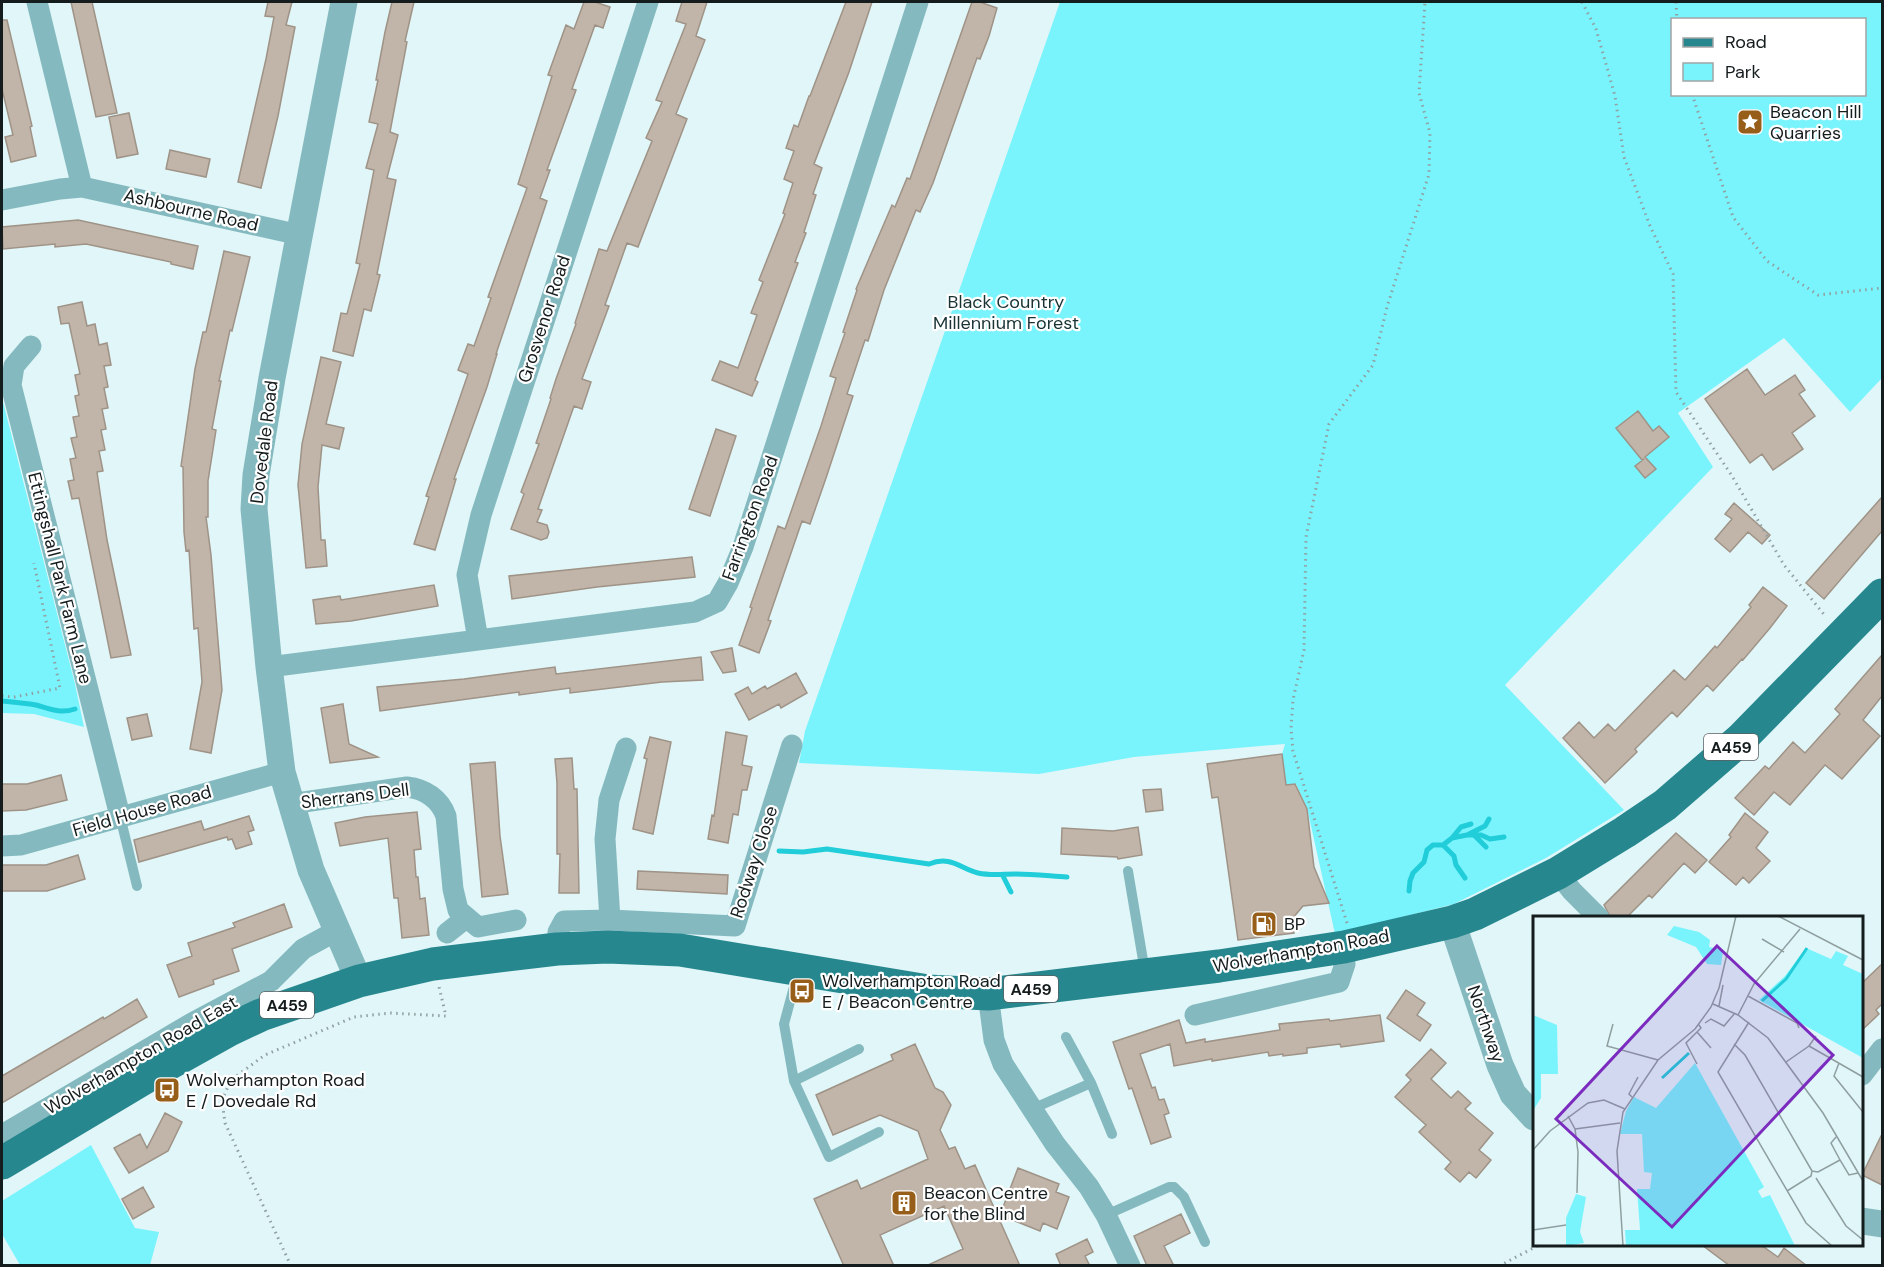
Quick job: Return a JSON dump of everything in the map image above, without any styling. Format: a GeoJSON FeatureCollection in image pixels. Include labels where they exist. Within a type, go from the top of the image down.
{"type":"FeatureCollection","features":[{"type":"Feature","properties":{"kind":"main road","name":"Wolverhampton Road"},"geometry":{"type":"LineString","coordinates":[[609,934],[680,950],[928,991],[988,994],[1219,966],[1349,946],[1452,922],[1475,914],[1558,873],[1665,805],[1741,739],[1882,595]]}},
{"type":"Feature","properties":{"kind":"main road","name":"Wolverhampton Road East"},"geometry":{"type":"LineString","coordinates":[[2,1163],[229,1030],[295,1002],[359,981],[433,964],[557,950],[609,934]]}},
{"type":"Feature","properties":{"kind":"street"},"geometry":{"type":"LineString","coordinates":[[38,2],[82,187]]}},
{"type":"Feature","properties":{"kind":"street","name":"Dovedale Road"},"geometry":{"type":"LineString","coordinates":[[344,2],[272,378],[256,475],[254,509],[269,667],[282,772],[311,870],[359,981]]}},
{"type":"Feature","properties":{"kind":"street","name":"Grosvenor Road"},"geometry":{"type":"LineString","coordinates":[[478,640],[467,575],[478,525],[648,2]]}},
{"type":"Feature","properties":{"kind":"street","name":"Farrington Road"},"geometry":{"type":"LineString","coordinates":[[269,667],[695,612],[717,602],[743,548],[918,2]]}},
{"type":"Feature","properties":{"kind":"street","name":"Ashbourne Road"},"geometry":{"type":"LineString","coordinates":[[2,200],[82,187],[300,235]]}},
{"type":"Feature","properties":{"kind":"street","name":"Ettingshall Park Farm Lane"},"geometry":{"type":"LineString","coordinates":[[31,346],[14,366],[11,386],[120,816]]}},
{"type":"Feature","properties":{"kind":"street","name":"Rodway Close"},"geometry":{"type":"LineString","coordinates":[[609,934],[735,926],[792,745]]}},
{"type":"Feature","properties":{"kind":"street"},"geometry":{"type":"LineString","coordinates":[[609,934],[605,839],[609,800],[626,748]]}},
{"type":"Feature","properties":{"kind":"street","name":"Field House Road"},"geometry":{"type":"LineString","coordinates":[[2,846],[21,845],[282,772]]}},
{"type":"Feature","properties":{"kind":"street","name":"Sherrans Dell"},"geometry":{"type":"LineString","coordinates":[[290,804],[407,787],[427,792],[443,808],[446,816],[453,889],[458,910],[466,918]]}},
{"type":"Feature","properties":{"kind":"street"},"geometry":{"type":"LineString","coordinates":[[1558,873],[1597,916]]}},
{"type":"Feature","properties":{"kind":"street"},"geometry":{"type":"LineString","coordinates":[[447,933],[466,918],[478,927],[516,920]]}},
{"type":"Feature","properties":{"kind":"street","name":"Northway"},"geometry":{"type":"LineString","coordinates":[[1452,922],[1500,1065],[1513,1094],[1533,1116]]}},
{"type":"Feature","properties":{"kind":"street","name":"Wolverhampton Road East"},"geometry":{"type":"LineString","coordinates":[[2,1135],[192,1023],[271,981],[303,949],[336,931]]}},
{"type":"Feature","properties":{"kind":"street"},"geometry":{"type":"LineString","coordinates":[[1195,1015],[1339,982],[1349,946]]}},
{"type":"Feature","properties":{"kind":"street"},"geometry":{"type":"LineString","coordinates":[[988,994],[994,1040],[1003,1064],[1055,1144],[1089,1187],[1106,1215],[1130,1266]]}},
{"type":"Feature","properties":{"kind":"street"},"geometry":{"type":"LineString","coordinates":[[1863,1073],[1882,1049]]}},
{"type":"Feature","properties":{"kind":"street"},"geometry":{"type":"LineString","coordinates":[[1863,1221],[1882,1224]]}},
{"type":"Feature","properties":{"kind":"lane"},"geometry":{"type":"LineString","coordinates":[[120,816],[136,886]]}},
{"type":"Feature","properties":{"kind":"lane"},"geometry":{"type":"LineString","coordinates":[[1128,871],[1145,975]]}},
{"type":"Feature","properties":{"kind":"lane"},"geometry":{"type":"LineString","coordinates":[[799,969],[784,1024],[794,1081],[829,1157],[879,1132]]}},
{"type":"Feature","properties":{"kind":"lane"},"geometry":{"type":"LineString","coordinates":[[1066,1037],[1091,1083],[1112,1134]]}},
{"type":"Feature","properties":{"kind":"lane"},"geometry":{"type":"LineString","coordinates":[[794,1081],[859,1049]]}},
{"type":"Feature","properties":{"kind":"lane"},"geometry":{"type":"LineString","coordinates":[[1032,1109],[1091,1083]]}},
{"type":"Feature","properties":{"kind":"lane"},"geometry":{"type":"LineString","coordinates":[[1106,1215],[1173,1186],[1184,1197],[1205,1242]]}},
{"type":"Feature","properties":{"kind":"path"},"geometry":{"type":"LineString","coordinates":[[1349,946],[1293,751],[1291,728],[1293,700],[1304,650],[1306,537],[1329,424],[1374,364],[1387,307],[1429,174],[1430,133],[1419,93],[1425,2]]}},
{"type":"Feature","properties":{"kind":"path"},"geometry":{"type":"LineString","coordinates":[[1582,2],[1596,29],[1615,96],[1624,157],[1650,226],[1673,274],[1676,392],[1732,476],[1784,565],[1812,602],[1843,636]]}},
{"type":"Feature","properties":{"kind":"path"},"geometry":{"type":"LineString","coordinates":[[1676,2],[1677,18]]}},
{"type":"Feature","properties":{"kind":"path"},"geometry":{"type":"LineString","coordinates":[[1693,96],[1733,217],[1767,261],[1818,295],[1882,288]]}},
{"type":"Feature","properties":{"kind":"path"},"geometry":{"type":"LineString","coordinates":[[2,696],[14,697],[60,688]]}},
{"type":"Feature","properties":{"kind":"path"},"geometry":{"type":"LineString","coordinates":[[291,1266],[225,1123],[222,1100],[231,1080],[265,1055],[354,1017],[390,1013],[446,1016],[433,964]]}},
{"type":"Feature","properties":{"kind":"path"},"geometry":{"type":"LineString","coordinates":[[1499,1266],[1539,1246]]}},
{"type":"Feature","properties":{"kind":"green space","name":"Black Country Millennium Forest"},"geometry":{"type":"Polygon","coordinates":[[[1060,2],[1882,2],[1882,378],[1850,412],[1784,338],[1678,413],[1713,467],[1505,685],[1624,810],[1546,858],[1454,904],[1335,934],[1307,808],[1296,784],[1286,785],[1282,754],[1285,744],[1134,757],[1039,774],[799,763],[805,731],[1060,2]]]}},
{"type":"Feature","properties":{"kind":"green space"},"geometry":{"type":"Polygon","coordinates":[[[2,398],[84,727],[34,714],[2,713],[2,398]]]}},
{"type":"Feature","properties":{"kind":"green space"},"geometry":{"type":"Polygon","coordinates":[[[91,1145],[135,1228],[159,1232],[150,1265],[20,1265],[2,1234],[2,1201],[91,1145]]]}},
{"type":"Feature","properties":{"kind":"building"},"geometry":{"type":"Polygon","coordinates":[[[71,2],[92,2],[117,113],[96,117],[71,2]]]}},
{"type":"Feature","properties":{"kind":"building"},"geometry":{"type":"Polygon","coordinates":[[[268,2],[292,2],[286,25],[295,27],[261,188],[238,182],[274,17],[265,16],[268,2]]]}},
{"type":"Feature","properties":{"kind":"building"},"geometry":{"type":"Polygon","coordinates":[[[392,2],[414,2],[390,132],[398,135],[387,178],[396,180],[377,274],[380,275],[371,311],[364,309],[353,356],[333,351],[341,313],[347,314],[360,264],[356,263],[374,170],[366,168],[378,124],[369,122],[392,2]]]}},
{"type":"Feature","properties":{"kind":"building"},"geometry":{"type":"Polygon","coordinates":[[[584,2],[595,2],[610,7],[603,28],[595,25],[572,89],[576,90],[547,170],[550,170],[540,198],[547,201],[487,387],[454,479],[456,479],[435,550],[414,544],[429,497],[426,496],[468,374],[458,370],[468,344],[474,346],[491,298],[488,297],[527,188],[518,184],[552,76],[548,75],[566,25],[574,29],[584,2]]]}},
{"type":"Feature","properties":{"kind":"building"},"geometry":{"type":"Polygon","coordinates":[[[682,2],[707,2],[696,36],[705,40],[676,114],[687,119],[638,247],[627,243],[605,305],[609,306],[582,379],[591,382],[582,409],[574,406],[538,509],[542,510],[537,522],[547,525],[549,532],[547,538],[541,540],[511,529],[524,494],[521,492],[539,444],[536,443],[550,398],[599,249],[607,251],[652,141],[646,138],[662,102],[656,100],[686,24],[676,21],[682,2]]]}},
{"type":"Feature","properties":{"kind":"building"},"geometry":{"type":"Polygon","coordinates":[[[846,2],[872,2],[849,72],[814,164],[822,168],[813,194],[816,195],[804,232],[806,233],[795,262],[798,263],[755,380],[758,382],[752,396],[712,380],[720,361],[738,368],[757,315],[751,313],[763,282],[759,280],[785,214],[783,213],[793,183],[784,179],[794,151],[786,148],[794,125],[798,127],[846,2]]]}},
{"type":"Feature","properties":{"kind":"building"},"geometry":{"type":"Polygon","coordinates":[[[972,2],[980,2],[997,8],[989,36],[980,59],[977,58],[933,183],[920,212],[916,210],[884,290],[868,341],[865,340],[847,394],[853,396],[826,478],[810,524],[802,521],[759,653],[739,645],[752,608],[750,607],[778,526],[785,529],[821,426],[836,378],[830,376],[845,333],[843,332],[856,289],[892,205],[895,207],[907,178],[910,179],[972,2]]]}},
{"type":"Feature","properties":{"kind":"building"},"geometry":{"type":"Polygon","coordinates":[[[2,20],[7,20],[32,126],[30,127],[36,156],[11,162],[5,137],[13,135],[2,89],[2,20]]]}},
{"type":"Feature","properties":{"kind":"building"},"geometry":{"type":"Polygon","coordinates":[[[129,113],[138,154],[117,158],[109,117],[129,113]]]}},
{"type":"Feature","properties":{"kind":"building"},"geometry":{"type":"Polygon","coordinates":[[[170,150],[210,159],[206,177],[166,169],[170,150]]]}},
{"type":"Feature","properties":{"kind":"building"},"geometry":{"type":"Polygon","coordinates":[[[78,220],[198,246],[193,269],[171,264],[171,262],[86,244],[55,247],[55,244],[3,249],[2,227],[78,220]]]}},
{"type":"Feature","properties":{"kind":"building"},"geometry":{"type":"Polygon","coordinates":[[[224,251],[250,257],[232,331],[230,330],[212,429],[216,430],[208,481],[208,517],[206,517],[222,690],[211,753],[190,749],[202,682],[198,628],[194,629],[189,550],[186,551],[184,532],[183,467],[181,466],[195,369],[203,332],[206,332],[224,251]]]}},
{"type":"Feature","properties":{"kind":"building"},"geometry":{"type":"Polygon","coordinates":[[[82,302],[87,326],[95,324],[99,345],[107,343],[111,365],[104,366],[108,387],[104,388],[108,408],[102,409],[106,429],[101,430],[105,450],[99,451],[103,471],[97,472],[107,540],[131,655],[111,658],[79,498],[72,499],[68,481],[74,480],[70,459],[76,458],[71,438],[77,437],[73,417],[79,416],[75,396],[79,395],[75,375],[80,374],[69,323],[61,324],[58,307],[82,302]]]}},
{"type":"Feature","properties":{"kind":"building"},"geometry":{"type":"Polygon","coordinates":[[[321,357],[341,362],[326,424],[344,428],[339,449],[322,445],[318,487],[321,540],[325,540],[327,566],[306,568],[298,485],[302,444],[321,357]]]}},
{"type":"Feature","properties":{"kind":"building"},"geometry":{"type":"Polygon","coordinates":[[[1747,369],[1765,395],[1795,375],[1805,390],[1799,394],[1815,416],[1792,433],[1803,449],[1773,470],[1762,454],[1750,463],[1705,399],[1747,369]]]}},
{"type":"Feature","properties":{"kind":"building"},"geometry":{"type":"Polygon","coordinates":[[[1638,411],[1653,431],[1659,426],[1669,437],[1645,457],[1656,469],[1645,478],[1635,466],[1644,459],[1642,460],[1616,428],[1638,411]]]}},
{"type":"Feature","properties":{"kind":"building"},"geometry":{"type":"Polygon","coordinates":[[[716,429],[736,436],[710,516],[689,509],[716,429]]]}},
{"type":"Feature","properties":{"kind":"building"},"geometry":{"type":"Polygon","coordinates":[[[1882,497],[1882,531],[1824,599],[1806,583],[1882,497]]]}},
{"type":"Feature","properties":{"kind":"building"},"geometry":{"type":"Polygon","coordinates":[[[1734,503],[1770,535],[1762,544],[1748,532],[1730,552],[1715,539],[1732,519],[1725,514],[1734,503]]]}},
{"type":"Feature","properties":{"kind":"building"},"geometry":{"type":"Polygon","coordinates":[[[692,557],[695,577],[512,599],[509,576],[692,557]]]}},
{"type":"Feature","properties":{"kind":"building"},"geometry":{"type":"Polygon","coordinates":[[[434,585],[438,606],[351,621],[316,624],[313,600],[340,596],[341,600],[434,585]]]}},
{"type":"Feature","properties":{"kind":"building"},"geometry":{"type":"Polygon","coordinates":[[[1763,587],[1787,606],[1770,628],[1713,691],[1707,685],[1677,717],[1672,712],[1635,749],[1637,752],[1605,783],[1563,738],[1579,722],[1594,738],[1608,724],[1615,731],[1674,670],[1685,680],[1715,646],[1717,648],[1751,607],[1749,605],[1763,587]]]}},
{"type":"Feature","properties":{"kind":"building"},"geometry":{"type":"Polygon","coordinates":[[[732,648],[736,671],[723,673],[711,652],[732,648]]]}},
{"type":"Feature","properties":{"kind":"building"},"geometry":{"type":"Polygon","coordinates":[[[1882,655],[1882,696],[1863,720],[1880,736],[1842,779],[1825,765],[1790,805],[1774,792],[1754,815],[1735,798],[1765,766],[1769,769],[1793,742],[1805,753],[1840,714],[1835,709],[1882,655]]]}},
{"type":"Feature","properties":{"kind":"building"},"geometry":{"type":"Polygon","coordinates":[[[701,657],[703,680],[662,682],[570,693],[570,688],[519,695],[519,692],[380,711],[377,687],[555,667],[556,674],[701,657]]]}},
{"type":"Feature","properties":{"kind":"building"},"geometry":{"type":"Polygon","coordinates":[[[796,673],[807,693],[781,708],[779,704],[749,720],[735,694],[748,687],[752,694],[765,686],[767,689],[796,673]]]}},
{"type":"Feature","properties":{"kind":"building"},"geometry":{"type":"Polygon","coordinates":[[[343,704],[349,744],[378,757],[330,763],[321,708],[343,704]]]}},
{"type":"Feature","properties":{"kind":"building"},"geometry":{"type":"Polygon","coordinates":[[[147,714],[152,736],[132,740],[127,718],[147,714]]]}},
{"type":"Feature","properties":{"kind":"building"},"geometry":{"type":"Polygon","coordinates":[[[726,732],[747,736],[742,765],[752,767],[747,790],[742,790],[738,815],[733,814],[728,843],[708,839],[712,815],[714,816],[726,732]]]}},
{"type":"Feature","properties":{"kind":"building"},"geometry":{"type":"Polygon","coordinates":[[[650,737],[671,742],[653,834],[633,829],[647,759],[644,758],[650,737]]]}},
{"type":"Feature","properties":{"kind":"building"},"geometry":{"type":"Polygon","coordinates":[[[1282,754],[1286,785],[1295,784],[1307,809],[1314,867],[1329,903],[1303,906],[1292,919],[1294,933],[1238,940],[1218,797],[1212,798],[1207,764],[1282,754]]]}},
{"type":"Feature","properties":{"kind":"building"},"geometry":{"type":"Polygon","coordinates":[[[572,758],[574,789],[577,789],[579,893],[559,893],[560,854],[557,854],[555,759],[572,758]]]}},
{"type":"Feature","properties":{"kind":"building"},"geometry":{"type":"Polygon","coordinates":[[[495,762],[500,836],[508,894],[482,897],[470,764],[495,762]]]}},
{"type":"Feature","properties":{"kind":"building"},"geometry":{"type":"Polygon","coordinates":[[[61,775],[67,800],[26,810],[2,811],[2,784],[27,784],[61,775]]]}},
{"type":"Feature","properties":{"kind":"building"},"geometry":{"type":"Polygon","coordinates":[[[1161,789],[1163,810],[1146,812],[1143,790],[1161,789]]]}},
{"type":"Feature","properties":{"kind":"building"},"geometry":{"type":"Polygon","coordinates":[[[417,812],[421,849],[414,850],[416,877],[418,877],[420,899],[425,898],[429,935],[402,938],[398,898],[394,898],[388,838],[340,846],[335,823],[365,817],[417,812]]]}},
{"type":"Feature","properties":{"kind":"building"},"geometry":{"type":"Polygon","coordinates":[[[1745,813],[1768,832],[1756,848],[1770,861],[1749,883],[1743,877],[1736,885],[1709,862],[1731,837],[1729,835],[1745,813]]]}},
{"type":"Feature","properties":{"kind":"building"},"geometry":{"type":"Polygon","coordinates":[[[249,816],[254,830],[248,832],[252,844],[236,849],[232,839],[228,840],[227,837],[139,862],[134,840],[201,821],[204,830],[249,816]]]}},
{"type":"Feature","properties":{"kind":"building"},"geometry":{"type":"Polygon","coordinates":[[[1138,827],[1142,855],[1118,859],[1117,857],[1061,854],[1062,828],[1113,831],[1138,827]]]}},
{"type":"Feature","properties":{"kind":"building"},"geometry":{"type":"Polygon","coordinates":[[[1676,833],[1707,860],[1695,873],[1684,863],[1652,898],[1649,895],[1628,916],[1610,916],[1604,905],[1676,833]]]}},
{"type":"Feature","properties":{"kind":"building"},"geometry":{"type":"Polygon","coordinates":[[[78,855],[85,879],[47,891],[2,891],[2,865],[46,865],[78,855]]]}},
{"type":"Feature","properties":{"kind":"building"},"geometry":{"type":"Polygon","coordinates":[[[638,871],[728,875],[727,894],[637,889],[638,871]]]}},
{"type":"Feature","properties":{"kind":"building"},"geometry":{"type":"Polygon","coordinates":[[[284,904],[292,927],[232,949],[239,971],[213,980],[214,984],[179,997],[167,965],[192,956],[188,943],[235,927],[233,923],[284,904]]]}},
{"type":"Feature","properties":{"kind":"building"},"geometry":{"type":"Polygon","coordinates":[[[1882,964],[1882,1004],[1876,1010],[1879,1014],[1863,1029],[1863,982],[1882,964]]]}},
{"type":"Feature","properties":{"kind":"building"},"geometry":{"type":"Polygon","coordinates":[[[1406,990],[1425,1003],[1417,1015],[1431,1025],[1420,1041],[1387,1018],[1406,990]]]}},
{"type":"Feature","properties":{"kind":"building"},"geometry":{"type":"Polygon","coordinates":[[[137,999],[147,1017],[2,1103],[2,1076],[137,999]]]}},
{"type":"Feature","properties":{"kind":"building"},"geometry":{"type":"Polygon","coordinates":[[[1380,1015],[1384,1041],[1341,1047],[1340,1044],[1307,1048],[1307,1053],[1283,1056],[1283,1054],[1269,1056],[1268,1052],[1174,1066],[1170,1044],[1140,1054],[1152,1088],[1155,1087],[1159,1100],[1164,1099],[1169,1113],[1164,1115],[1171,1137],[1151,1144],[1113,1042],[1179,1020],[1186,1043],[1280,1030],[1279,1024],[1380,1015]]]}},
{"type":"Feature","properties":{"kind":"building","name":"Beacon Centre for the Blind"},"geometry":{"type":"Polygon","coordinates":[[[915,1044],[935,1088],[943,1092],[951,1105],[940,1130],[949,1149],[955,1147],[965,1169],[975,1165],[1020,1266],[926,1266],[963,1249],[944,1206],[880,1235],[894,1266],[844,1266],[814,1199],[857,1180],[861,1189],[928,1159],[918,1131],[880,1115],[833,1135],[816,1095],[893,1060],[891,1055],[915,1044]]]}},
{"type":"Feature","properties":{"kind":"building"},"geometry":{"type":"Polygon","coordinates":[[[1431,1049],[1446,1063],[1431,1079],[1451,1098],[1458,1091],[1471,1103],[1465,1109],[1493,1133],[1479,1150],[1491,1160],[1476,1178],[1469,1172],[1460,1182],[1445,1169],[1451,1162],[1419,1132],[1426,1125],[1395,1097],[1411,1080],[1406,1075],[1431,1049]]]}},
{"type":"Feature","properties":{"kind":"building"},"geometry":{"type":"Polygon","coordinates":[[[165,1113],[182,1122],[168,1151],[129,1173],[114,1148],[140,1134],[147,1148],[165,1113]]]}},
{"type":"Feature","properties":{"kind":"building"},"geometry":{"type":"Polygon","coordinates":[[[1882,1134],[1882,1185],[1863,1176],[1882,1134]]]}},
{"type":"Feature","properties":{"kind":"building"},"geometry":{"type":"Polygon","coordinates":[[[1018,1168],[1059,1184],[1056,1192],[1069,1197],[1057,1229],[1043,1223],[1040,1231],[1000,1215],[1018,1168]]]}},
{"type":"Feature","properties":{"kind":"building"},"geometry":{"type":"Polygon","coordinates":[[[143,1187],[154,1207],[133,1219],[122,1199],[143,1187]]]}},
{"type":"Feature","properties":{"kind":"building"},"geometry":{"type":"Polygon","coordinates":[[[1181,1214],[1190,1233],[1164,1246],[1174,1266],[1147,1266],[1134,1236],[1181,1214]]]}},
{"type":"Feature","properties":{"kind":"building"},"geometry":{"type":"Polygon","coordinates":[[[1087,1239],[1093,1252],[1085,1256],[1090,1266],[1061,1266],[1056,1254],[1087,1239]]]}},
{"type":"Feature","properties":{"kind":"building"},"geometry":{"type":"Polygon","coordinates":[[[1703,1246],[1762,1246],[1778,1257],[1784,1248],[1807,1266],[1730,1266],[1703,1246]]]}},
{"type":"Feature","properties":{"kind":"waterway"},"geometry":{"type":"LineString","coordinates":[[2,701],[36,705],[60,711],[75,709]]}},
{"type":"Feature","properties":{"kind":"waterway"},"geometry":{"type":"LineString","coordinates":[[1467,835],[1485,826],[1489,819]]}},
{"type":"Feature","properties":{"kind":"waterway"},"geometry":{"type":"LineString","coordinates":[[1452,838],[1461,827],[1471,824]]}},
{"type":"Feature","properties":{"kind":"waterway"},"geometry":{"type":"LineString","coordinates":[[1409,891],[1413,873],[1424,862],[1427,850],[1433,845],[1443,845],[1452,838],[1467,835],[1481,835],[1490,839],[1504,837]]}},
{"type":"Feature","properties":{"kind":"waterway"},"geometry":{"type":"LineString","coordinates":[[1475,836],[1486,847]]}},
{"type":"Feature","properties":{"kind":"waterway"},"geometry":{"type":"LineString","coordinates":[[1443,845],[1454,856],[1456,865],[1465,878]]}},
{"type":"Feature","properties":{"kind":"waterway"},"geometry":{"type":"LineString","coordinates":[[779,851],[803,852],[827,849],[929,864],[944,861],[983,874],[1067,877]]}},
{"type":"Feature","properties":{"kind":"waterway"},"geometry":{"type":"LineString","coordinates":[[1003,876],[1011,892]]}},
{"type":"Feature","properties":{"kind":"place","name":"Beacon Hill Quarries"},"geometry":{"type":"Point","coordinates":[1750,122]}},
{"type":"Feature","properties":{"kind":"place","name":"BP"},"geometry":{"type":"Point","coordinates":[1264,924]}},
{"type":"Feature","properties":{"kind":"place","name":"Wolverhampton Road E / Beacon Centre"},"geometry":{"type":"Point","coordinates":[802,991]}},
{"type":"Feature","properties":{"kind":"place","name":"Wolverhampton Road E / Dovedale Rd"},"geometry":{"type":"Point","coordinates":[167,1090]}},
{"type":"Feature","properties":{"kind":"place","name":"Beacon Centre for the Blind"},"geometry":{"type":"Point","coordinates":[904,1203]}}]}
